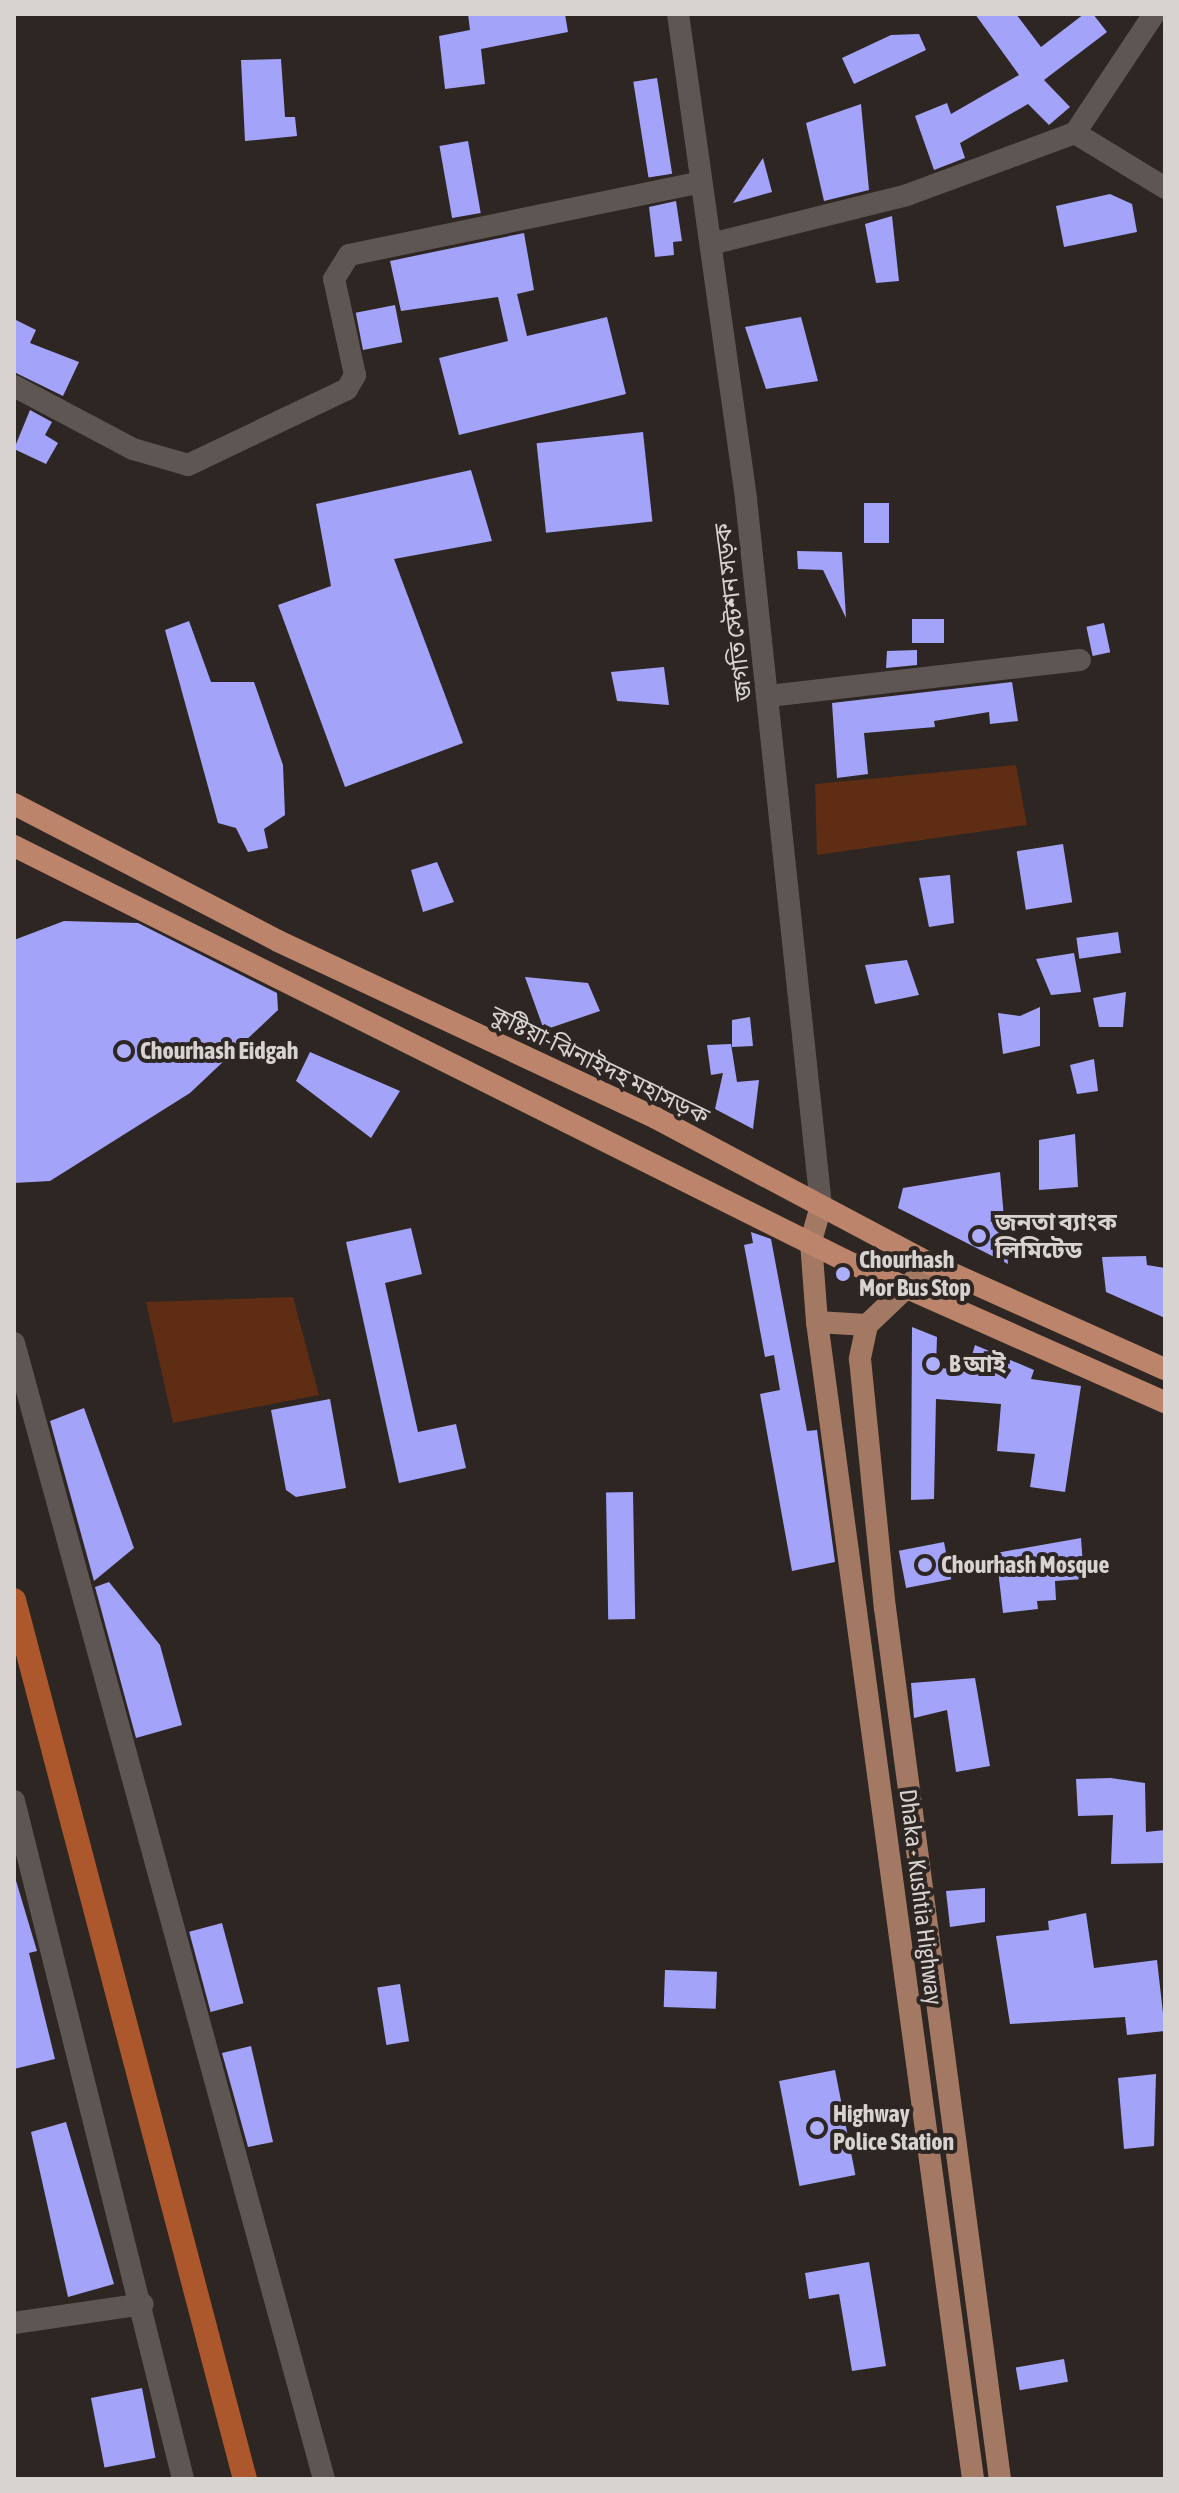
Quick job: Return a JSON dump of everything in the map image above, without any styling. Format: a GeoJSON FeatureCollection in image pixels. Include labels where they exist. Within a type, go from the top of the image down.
{"type":"FeatureCollection","features":[{"type":"Feature","properties":{"kind":"highway","name":"কুষ্টিয়া-ঝিনাইদহ মহাসড়ক"},"geometry":{"type":"LineString","coordinates":[[14,804],[262,933],[656,1118],[931,1264],[1165,1369]]}},
{"type":"Feature","properties":{"kind":"highway"},"geometry":{"type":"LineString","coordinates":[[14,846],[811,1242],[1165,1402]]}},
{"type":"Feature","properties":{"kind":"highway"},"geometry":{"type":"LineString","coordinates":[[242,959],[262,933]]}},
{"type":"Feature","properties":{"kind":"main road","name":"Dhaka - Kushtia Highway"},"geometry":{"type":"LineString","coordinates":[[821,1206],[811,1242],[817,1322],[973,2479]]}},
{"type":"Feature","properties":{"kind":"main road"},"geometry":{"type":"LineString","coordinates":[[817,1322],[867,1325],[931,1264]]}},
{"type":"Feature","properties":{"kind":"main road","name":"Dhaka - Kushtia Highway"},"geometry":{"type":"LineString","coordinates":[[867,1325],[860,1359],[885,1608],[1000,2479]]}},
{"type":"Feature","properties":{"kind":"main road"},"geometry":{"type":"LineString","coordinates":[[915,2057],[944,2053]]}},
{"type":"Feature","properties":{"kind":"main road"},"geometry":{"type":"LineString","coordinates":[[959,2378],[986,2375]]}},
{"type":"Feature","properties":{"kind":"street","name":"জগতি স্টেশন সড়ক"},"geometry":{"type":"LineString","coordinates":[[678,14],[701,182],[715,243],[769,696],[821,1206]]}},
{"type":"Feature","properties":{"kind":"street"},"geometry":{"type":"LineString","coordinates":[[715,243],[907,195],[1075,133],[1154,14]]}},
{"type":"Feature","properties":{"kind":"street"},"geometry":{"type":"LineString","coordinates":[[1075,133],[1165,188]]}},
{"type":"Feature","properties":{"kind":"street"},"geometry":{"type":"LineString","coordinates":[[14,386],[133,449],[188,465],[347,389],[355,375],[334,279],[349,255],[701,182]]}},
{"type":"Feature","properties":{"kind":"street"},"geometry":{"type":"LineString","coordinates":[[769,696],[1080,660]]}},
{"type":"Feature","properties":{"kind":"street"},"geometry":{"type":"LineString","coordinates":[[14,1343],[324,2479]]}},
{"type":"Feature","properties":{"kind":"street"},"geometry":{"type":"LineString","coordinates":[[14,1801],[143,2304],[183,2479]]}},
{"type":"Feature","properties":{"kind":"street"},"geometry":{"type":"LineString","coordinates":[[14,2323],[143,2304]]}},
{"type":"Feature","properties":{"kind":"shaded area"},"geometry":{"type":"Polygon","coordinates":[[[1016,765],[1027,825],[817,855],[815,784],[1016,765]]]}},
{"type":"Feature","properties":{"kind":"shaded area"},"geometry":{"type":"Polygon","coordinates":[[[293,1297],[319,1395],[173,1423],[146,1302],[293,1297]]]}},
{"type":"Feature","properties":{"kind":"building"},"geometry":{"type":"Polygon","coordinates":[[[468,14],[565,14],[568,32],[481,49],[485,84],[445,89],[439,36],[470,30],[468,14]]]}},
{"type":"Feature","properties":{"kind":"building"},"geometry":{"type":"Polygon","coordinates":[[[975,14],[1016,14],[1041,47],[1084,14],[1093,14],[1107,32],[1044,80],[1070,107],[1049,125],[1028,104],[960,143],[965,158],[934,170],[915,116],[947,103],[951,114],[1019,75],[975,14]]]}},
{"type":"Feature","properties":{"kind":"building"},"geometry":{"type":"Polygon","coordinates":[[[919,34],[926,50],[854,84],[842,58],[891,35],[919,34]]]}},
{"type":"Feature","properties":{"kind":"building"},"geometry":{"type":"Polygon","coordinates":[[[281,59],[285,117],[295,117],[297,136],[245,141],[241,60],[281,59]]]}},
{"type":"Feature","properties":{"kind":"building"},"geometry":{"type":"Polygon","coordinates":[[[657,78],[672,174],[648,178],[633,82],[657,78]]]}},
{"type":"Feature","properties":{"kind":"building"},"geometry":{"type":"Polygon","coordinates":[[[861,104],[869,190],[824,201],[806,123],[861,104]]]}},
{"type":"Feature","properties":{"kind":"building"},"geometry":{"type":"Polygon","coordinates":[[[468,141],[481,213],[452,218],[439,146],[468,141]]]}},
{"type":"Feature","properties":{"kind":"building"},"geometry":{"type":"Polygon","coordinates":[[[763,158],[772,192],[733,203],[763,158]]]}},
{"type":"Feature","properties":{"kind":"building"},"geometry":{"type":"Polygon","coordinates":[[[1110,194],[1132,204],[1137,232],[1064,247],[1056,206],[1110,194]]]}},
{"type":"Feature","properties":{"kind":"building"},"geometry":{"type":"Polygon","coordinates":[[[676,201],[682,241],[673,242],[674,255],[655,257],[649,207],[676,201]]]}},
{"type":"Feature","properties":{"kind":"building"},"geometry":{"type":"Polygon","coordinates":[[[892,216],[899,281],[876,283],[865,224],[892,216]]]}},
{"type":"Feature","properties":{"kind":"building"},"geometry":{"type":"Polygon","coordinates":[[[524,233],[534,290],[517,294],[527,336],[607,317],[626,394],[459,435],[439,358],[508,341],[498,297],[401,311],[390,261],[524,233]]]}},
{"type":"Feature","properties":{"kind":"building"},"geometry":{"type":"Polygon","coordinates":[[[395,305],[402,342],[363,350],[356,313],[395,305]]]}},
{"type":"Feature","properties":{"kind":"building"},"geometry":{"type":"Polygon","coordinates":[[[801,317],[818,381],[766,389],[745,327],[801,317]]]}},
{"type":"Feature","properties":{"kind":"building"},"geometry":{"type":"Polygon","coordinates":[[[14,319],[36,330],[30,343],[79,362],[63,396],[14,372],[14,319]]]}},
{"type":"Feature","properties":{"kind":"building"},"geometry":{"type":"Polygon","coordinates":[[[30,410],[52,422],[45,435],[58,443],[46,464],[14,449],[30,410]]]}},
{"type":"Feature","properties":{"kind":"building"},"geometry":{"type":"Polygon","coordinates":[[[643,432],[652,522],[546,533],[537,443],[643,432]]]}},
{"type":"Feature","properties":{"kind":"building"},"geometry":{"type":"Polygon","coordinates":[[[471,470],[492,541],[394,559],[463,743],[345,787],[278,605],[331,586],[316,504],[471,470]]]}},
{"type":"Feature","properties":{"kind":"building"},"geometry":{"type":"Polygon","coordinates":[[[864,503],[889,503],[889,543],[864,543],[864,503]]]}},
{"type":"Feature","properties":{"kind":"building"},"geometry":{"type":"Polygon","coordinates":[[[797,551],[842,552],[846,618],[823,570],[798,569],[797,551]]]}},
{"type":"Feature","properties":{"kind":"building"},"geometry":{"type":"Polygon","coordinates":[[[912,619],[944,619],[944,643],[912,643],[912,619]]]}},
{"type":"Feature","properties":{"kind":"building"},"geometry":{"type":"Polygon","coordinates":[[[189,621],[211,682],[254,682],[283,765],[285,815],[264,829],[268,848],[248,852],[236,828],[218,823],[165,630],[189,621]]]}},
{"type":"Feature","properties":{"kind":"building"},"geometry":{"type":"Polygon","coordinates":[[[1104,623],[1110,652],[1093,656],[1086,627],[1104,623]]]}},
{"type":"Feature","properties":{"kind":"building"},"geometry":{"type":"Polygon","coordinates":[[[917,650],[917,665],[886,668],[887,651],[917,650]]]}},
{"type":"Feature","properties":{"kind":"building"},"geometry":{"type":"Polygon","coordinates":[[[664,667],[669,705],[617,701],[611,672],[664,667]]]}},
{"type":"Feature","properties":{"kind":"building"},"geometry":{"type":"Polygon","coordinates":[[[1012,682],[1018,721],[990,724],[989,712],[934,721],[935,727],[864,733],[868,774],[837,778],[832,703],[1012,682]]]}},
{"type":"Feature","properties":{"kind":"building"},"geometry":{"type":"Polygon","coordinates":[[[1063,844],[1072,902],[1026,910],[1017,851],[1063,844]]]}},
{"type":"Feature","properties":{"kind":"building"},"geometry":{"type":"Polygon","coordinates":[[[437,862],[454,902],[423,912],[411,870],[437,862]]]}},
{"type":"Feature","properties":{"kind":"building"},"geometry":{"type":"Polygon","coordinates":[[[950,875],[954,923],[929,927],[919,878],[950,875]]]}},
{"type":"Feature","properties":{"kind":"building","name":"Chourhash Eidgah"},"geometry":{"type":"Polygon","coordinates":[[[64,921],[138,923],[277,993],[278,1010],[190,1093],[50,1181],[14,1183],[14,940],[64,921]]]}},
{"type":"Feature","properties":{"kind":"building"},"geometry":{"type":"Polygon","coordinates":[[[1118,932],[1121,953],[1079,959],[1076,938],[1118,932]]]}},
{"type":"Feature","properties":{"kind":"building"},"geometry":{"type":"Polygon","coordinates":[[[1074,953],[1081,992],[1051,995],[1036,959],[1074,953]]]}},
{"type":"Feature","properties":{"kind":"building"},"geometry":{"type":"Polygon","coordinates":[[[907,960],[919,995],[875,1004],[865,965],[907,960]]]}},
{"type":"Feature","properties":{"kind":"building"},"geometry":{"type":"Polygon","coordinates":[[[525,977],[588,983],[600,1011],[544,1030],[525,977]]]}},
{"type":"Feature","properties":{"kind":"building"},"geometry":{"type":"Polygon","coordinates":[[[1126,992],[1123,1027],[1099,1027],[1093,998],[1126,992]]]}},
{"type":"Feature","properties":{"kind":"building"},"geometry":{"type":"Polygon","coordinates":[[[1040,1007],[1040,1046],[1003,1054],[998,1013],[1020,1016],[1040,1007]]]}},
{"type":"Feature","properties":{"kind":"building"},"geometry":{"type":"Polygon","coordinates":[[[750,1017],[753,1046],[732,1047],[732,1020],[750,1017]]]}},
{"type":"Feature","properties":{"kind":"building"},"geometry":{"type":"Polygon","coordinates":[[[731,1044],[737,1082],[759,1080],[753,1129],[715,1109],[723,1073],[711,1075],[707,1045],[731,1044]]]}},
{"type":"Feature","properties":{"kind":"building"},"geometry":{"type":"Polygon","coordinates":[[[310,1052],[400,1091],[371,1138],[296,1081],[310,1052]]]}},
{"type":"Feature","properties":{"kind":"building"},"geometry":{"type":"Polygon","coordinates":[[[1094,1059],[1098,1091],[1077,1094],[1070,1065],[1094,1059]]]}},
{"type":"Feature","properties":{"kind":"building"},"geometry":{"type":"Polygon","coordinates":[[[1075,1134],[1078,1187],[1039,1190],[1039,1140],[1075,1134]]]}},
{"type":"Feature","properties":{"kind":"building","name":"জনতা ব্যাংক লিমিটেড"},"geometry":{"type":"Polygon","coordinates":[[[1000,1172],[1008,1264],[898,1208],[903,1188],[1000,1172]]]}},
{"type":"Feature","properties":{"kind":"building"},"geometry":{"type":"Polygon","coordinates":[[[411,1228],[422,1274],[385,1283],[418,1432],[456,1424],[466,1468],[399,1483],[346,1242],[411,1228]]]}},
{"type":"Feature","properties":{"kind":"building"},"geometry":{"type":"Polygon","coordinates":[[[751,1232],[771,1239],[807,1431],[817,1430],[835,1562],[792,1571],[760,1394],[780,1390],[774,1355],[765,1357],[744,1245],[753,1243],[751,1232]]]}},
{"type":"Feature","properties":{"kind":"building"},"geometry":{"type":"Polygon","coordinates":[[[1146,1256],[1147,1265],[1165,1268],[1165,1318],[1106,1292],[1102,1257],[1146,1256]]]}},
{"type":"Feature","properties":{"kind":"building"},"geometry":{"type":"Polygon","coordinates":[[[912,1327],[937,1337],[936,1367],[967,1372],[975,1345],[1034,1370],[1031,1379],[1081,1386],[1065,1492],[1030,1487],[1035,1454],[997,1451],[1001,1404],[936,1399],[934,1499],[911,1500],[912,1327]]]}},
{"type":"Feature","properties":{"kind":"building"},"geometry":{"type":"Polygon","coordinates":[[[330,1399],[346,1488],[296,1497],[286,1490],[271,1410],[330,1399]]]}},
{"type":"Feature","properties":{"kind":"building"},"geometry":{"type":"Polygon","coordinates":[[[84,1408],[134,1548],[94,1581],[50,1421],[84,1408]]]}},
{"type":"Feature","properties":{"kind":"building"},"geometry":{"type":"Polygon","coordinates":[[[606,1492],[633,1492],[635,1619],[608,1619],[606,1492]]]}},
{"type":"Feature","properties":{"kind":"building"},"geometry":{"type":"Polygon","coordinates":[[[1081,1538],[1084,1579],[1055,1581],[1056,1600],[1037,1601],[1038,1609],[1003,1613],[996,1553],[1081,1538]]]}},
{"type":"Feature","properties":{"kind":"building","name":"Chourhash Mosque"},"geometry":{"type":"Polygon","coordinates":[[[944,1542],[951,1579],[906,1588],[899,1551],[944,1542]]]}},
{"type":"Feature","properties":{"kind":"building"},"geometry":{"type":"Polygon","coordinates":[[[109,1582],[160,1645],[182,1725],[136,1738],[95,1587],[109,1582]]]}},
{"type":"Feature","properties":{"kind":"building"},"geometry":{"type":"Polygon","coordinates":[[[975,1678],[990,1766],[956,1772],[947,1710],[914,1718],[911,1683],[975,1678]]]}},
{"type":"Feature","properties":{"kind":"building"},"geometry":{"type":"Polygon","coordinates":[[[1111,1778],[1145,1783],[1146,1832],[1165,1830],[1165,1863],[1111,1864],[1113,1815],[1078,1816],[1076,1779],[1111,1778]]]}},
{"type":"Feature","properties":{"kind":"building"},"geometry":{"type":"Polygon","coordinates":[[[14,1874],[37,1951],[29,1953],[55,2059],[14,2069],[14,1874]]]}},
{"type":"Feature","properties":{"kind":"building"},"geometry":{"type":"Polygon","coordinates":[[[985,1888],[985,1922],[950,1927],[946,1891],[985,1888]]]}},
{"type":"Feature","properties":{"kind":"building"},"geometry":{"type":"Polygon","coordinates":[[[1086,1913],[1094,1968],[1157,1960],[1165,2031],[1127,2035],[1125,2017],[1010,2024],[996,1936],[1049,1930],[1048,1921],[1086,1913]]]}},
{"type":"Feature","properties":{"kind":"building"},"geometry":{"type":"Polygon","coordinates":[[[222,1923],[243,2003],[211,2012],[189,1932],[222,1923]]]}},
{"type":"Feature","properties":{"kind":"building"},"geometry":{"type":"Polygon","coordinates":[[[665,1970],[717,1972],[716,2009],[664,2007],[665,1970]]]}},
{"type":"Feature","properties":{"kind":"building"},"geometry":{"type":"Polygon","coordinates":[[[400,1984],[409,2041],[386,2045],[377,1988],[400,1984]]]}},
{"type":"Feature","properties":{"kind":"building"},"geometry":{"type":"Polygon","coordinates":[[[251,2046],[273,2142],[248,2147],[222,2053],[251,2046]]]}},
{"type":"Feature","properties":{"kind":"building","name":"Highway Police Station"},"geometry":{"type":"Polygon","coordinates":[[[835,2070],[855,2175],[799,2186],[779,2081],[835,2070]]]}},
{"type":"Feature","properties":{"kind":"building"},"geometry":{"type":"Polygon","coordinates":[[[1156,2074],[1154,2146],[1124,2149],[1118,2078],[1156,2074]]]}},
{"type":"Feature","properties":{"kind":"building"},"geometry":{"type":"Polygon","coordinates":[[[66,2122],[114,2284],[68,2297],[31,2132],[66,2122]]]}},
{"type":"Feature","properties":{"kind":"building"},"geometry":{"type":"Polygon","coordinates":[[[869,2262],[886,2366],[852,2371],[839,2294],[809,2299],[805,2273],[869,2262]]]}},
{"type":"Feature","properties":{"kind":"building"},"geometry":{"type":"Polygon","coordinates":[[[1064,2359],[1068,2382],[1020,2390],[1016,2368],[1064,2359]]]}},
{"type":"Feature","properties":{"kind":"building"},"geometry":{"type":"Polygon","coordinates":[[[142,2388],[156,2458],[105,2468],[91,2398],[142,2388]]]}},
{"type":"Feature","properties":{"kind":"waterway"},"geometry":{"type":"LineString","coordinates":[[14,1600],[245,2479]]}},
{"type":"Feature","properties":{"kind":"place","name":"Chourhash Eidgah"},"geometry":{"type":"Point","coordinates":[124,1051]}},
{"type":"Feature","properties":{"kind":"place","name":"জনতা ব্যাংক লিমিটেড"},"geometry":{"type":"Point","coordinates":[979,1236]}},
{"type":"Feature","properties":{"kind":"place","name":"Chourhash Mor Bus Stop"},"geometry":{"type":"Point","coordinates":[843,1274]}},
{"type":"Feature","properties":{"kind":"place","name":"B আই"},"geometry":{"type":"Point","coordinates":[933,1364]}},
{"type":"Feature","properties":{"kind":"place","name":"Chourhash Mosque"},"geometry":{"type":"Point","coordinates":[925,1565]}},
{"type":"Feature","properties":{"kind":"place","name":"Highway Police Station"},"geometry":{"type":"Point","coordinates":[817,2128]}}]}
